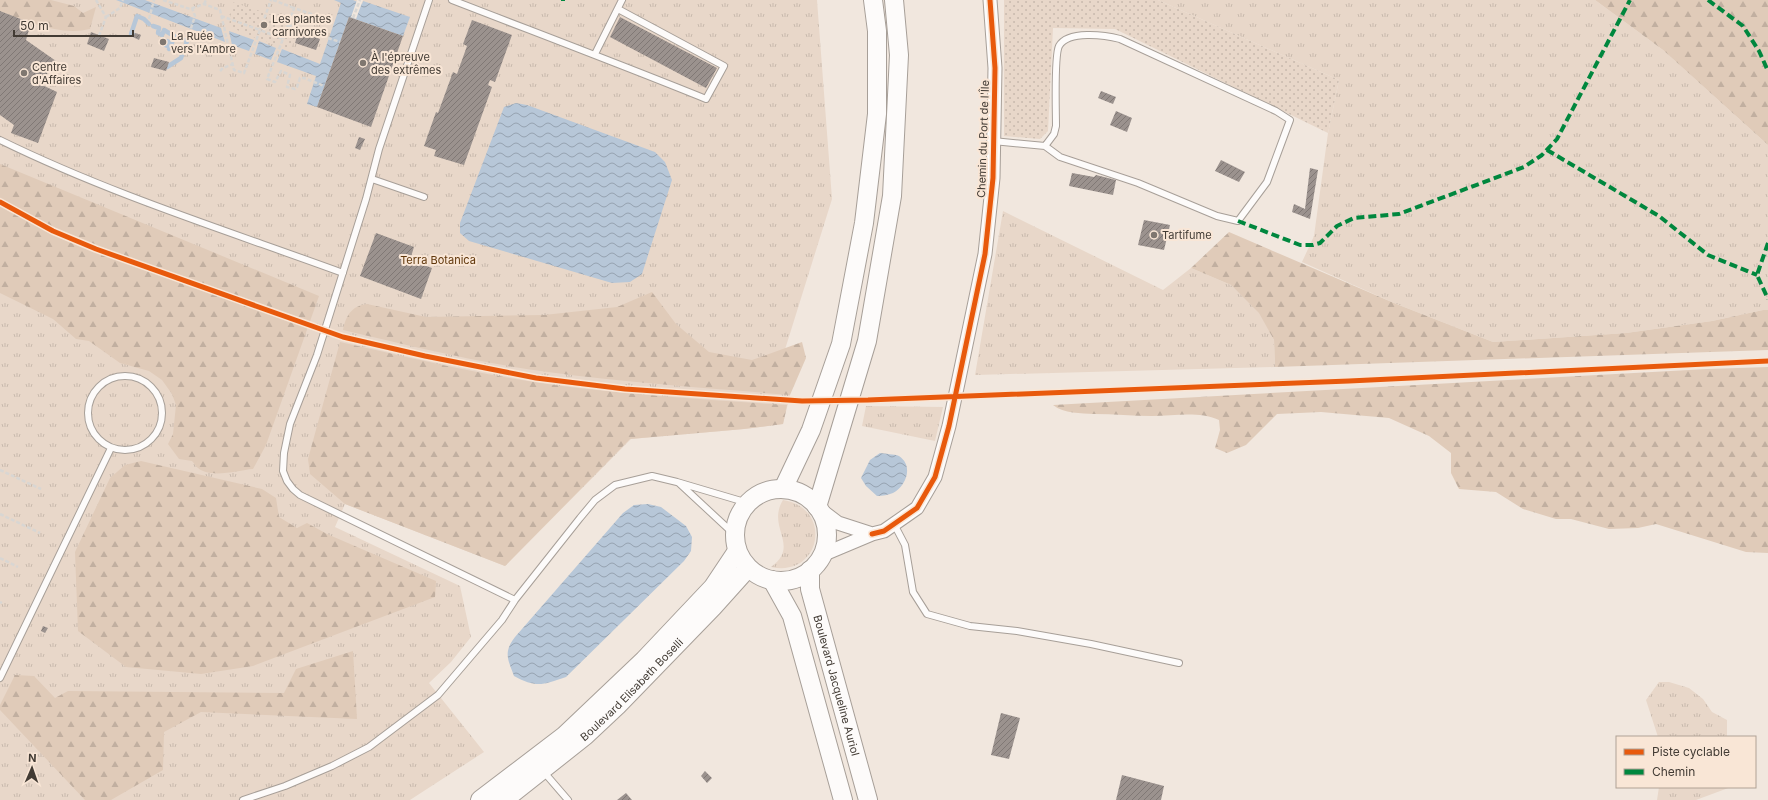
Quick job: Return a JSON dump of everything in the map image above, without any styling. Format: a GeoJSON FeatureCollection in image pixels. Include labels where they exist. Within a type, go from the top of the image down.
{"type":"FeatureCollection","features":[{"type":"Feature","properties":{"kind":"main road"},"geometry":{"type":"LineString","coordinates":[[784,489],[816,417],[841,344],[864,223],[877,114],[877,31],[873,0]]}},
{"type":"Feature","properties":{"kind":"main road"},"geometry":{"type":"LineString","coordinates":[[817,507],[867,341],[892,196],[899,55],[894,0]]}},
{"type":"Feature","properties":{"kind":"main road"},"geometry":{"type":"LineString","coordinates":[[480,800],[564,736],[644,660],[713,587],[736,543],[738,518],[748,503],[756,496],[767,491],[784,489],[802,494],[817,507],[827,530],[826,543],[822,555],[810,570],[795,579],[787,581],[772,580],[759,576],[748,568],[736,543]]}},
{"type":"Feature","properties":{"kind":"main road","name":"Boulevard Elisabeth Boselli"},"geometry":{"type":"LineString","coordinates":[[504,800],[585,736],[617,706],[713,607],[748,568]]}},
{"type":"Feature","properties":{"kind":"main road","name":"Boulevard Jacqueline Auriol"},"geometry":{"type":"LineString","coordinates":[[810,570],[810,589],[868,800]]}},
{"type":"Feature","properties":{"kind":"main road"},"geometry":{"type":"LineString","coordinates":[[772,580],[792,616],[843,800]]}},
{"type":"Feature","properties":{"kind":"street","name":"Chemin du Port de l'Île"},"geometry":{"type":"LineString","coordinates":[[822,555],[872,534],[884,531],[917,508],[935,477],[949,426],[961,373],[985,254],[993,178],[994,141],[995,68],[990,0]]}},
{"type":"Feature","properties":{"kind":"street"},"geometry":{"type":"LineString","coordinates":[[817,507],[838,523],[872,534]]}},
{"type":"Feature","properties":{"kind":"lane"},"geometry":{"type":"LineString","coordinates":[[428,0],[380,149],[317,355],[290,424],[284,453],[283,470],[287,481],[300,495],[515,600]]}},
{"type":"Feature","properties":{"kind":"lane"},"geometry":{"type":"LineString","coordinates":[[452,0],[516,26],[595,54],[706,99],[724,66],[618,9]]}},
{"type":"Feature","properties":{"kind":"lane"},"geometry":{"type":"LineString","coordinates":[[595,54],[622,0]]}},
{"type":"Feature","properties":{"kind":"lane"},"geometry":{"type":"LineString","coordinates":[[994,141],[1038,147],[1046,146],[1060,157],[1138,183],[1217,216],[1238,221],[1267,182],[1290,120],[1276,111],[1120,39],[1106,35],[1070,37],[1064,40],[1058,52],[1056,126],[1054,134],[1046,146]]}},
{"type":"Feature","properties":{"kind":"lane"},"geometry":{"type":"LineString","coordinates":[[0,140],[47,163],[116,191],[343,273]]}},
{"type":"Feature","properties":{"kind":"lane"},"geometry":{"type":"LineString","coordinates":[[372,179],[424,198]]}},
{"type":"Feature","properties":{"kind":"lane"},"geometry":{"type":"LineString","coordinates":[[122,376],[138,379],[152,388],[158,397],[162,413],[158,429],[152,438],[138,448],[122,450],[111,448],[98,440],[89,425],[88,408],[91,398],[97,388],[111,379],[122,376]]}},
{"type":"Feature","properties":{"kind":"lane"},"geometry":{"type":"LineString","coordinates":[[0,678],[111,448]]}},
{"type":"Feature","properties":{"kind":"lane"},"geometry":{"type":"LineString","coordinates":[[243,800],[285,786],[332,766],[370,746],[438,695],[502,620],[515,600],[595,500],[615,485],[652,476],[748,503]]}},
{"type":"Feature","properties":{"kind":"lane"},"geometry":{"type":"LineString","coordinates":[[677,482],[736,543]]}},
{"type":"Feature","properties":{"kind":"lane"},"geometry":{"type":"LineString","coordinates":[[894,524],[905,545],[913,592],[927,614],[970,626],[1054,637],[1179,664]]}},
{"type":"Feature","properties":{"kind":"lane"},"geometry":{"type":"LineString","coordinates":[[542,770],[568,800]]}},
{"type":"Feature","properties":{"kind":"path"},"geometry":{"type":"LineString","coordinates":[[96,0],[106,17]]}},
{"type":"Feature","properties":{"kind":"path"},"geometry":{"type":"LineString","coordinates":[[99,36],[106,17],[116,11],[123,0]]}},
{"type":"Feature","properties":{"kind":"path"},"geometry":{"type":"LineString","coordinates":[[149,19],[154,0]]}},
{"type":"Feature","properties":{"kind":"path"},"geometry":{"type":"LineString","coordinates":[[163,0],[190,9],[204,4],[220,10],[234,70],[244,73],[272,0],[317,16]]}},
{"type":"Feature","properties":{"kind":"path"},"geometry":{"type":"LineString","coordinates":[[204,4],[206,0]]}},
{"type":"Feature","properties":{"kind":"path"},"geometry":{"type":"LineString","coordinates":[[354,18],[360,0]]}},
{"type":"Feature","properties":{"kind":"path"},"geometry":{"type":"LineString","coordinates":[[189,34],[195,16],[192,8]]}},
{"type":"Feature","properties":{"kind":"path"},"geometry":{"type":"LineString","coordinates":[[294,8],[267,79],[275,82],[281,71],[290,75],[287,87],[295,89],[300,78],[324,86]]}},
{"type":"Feature","properties":{"kind":"path"},"geometry":{"type":"LineString","coordinates":[[221,16],[282,39]]}},
{"type":"Feature","properties":{"kind":"path"},"geometry":{"type":"LineString","coordinates":[[288,25],[340,42]]}},
{"type":"Feature","properties":{"kind":"path"},"geometry":{"type":"LineString","coordinates":[[220,71],[223,68],[233,64]]}},
{"type":"Feature","properties":{"kind":"path"},"geometry":{"type":"LineString","coordinates":[[0,470],[41,489]]}},
{"type":"Feature","properties":{"kind":"path"},"geometry":{"type":"LineString","coordinates":[[0,514],[40,533]]}},
{"type":"Feature","properties":{"kind":"path"},"geometry":{"type":"LineString","coordinates":[[0,558],[18,567]]}},
{"type":"Feature","properties":{"kind":"green space","name":"Terra Botanica"},"geometry":{"type":"Polygon","coordinates":[[[0,0],[817,0],[832,199],[782,359],[790,395],[783,424],[631,439],[505,566],[345,504],[335,527],[460,586],[471,637],[451,662],[429,683],[484,752],[410,800],[0,800],[0,0]]]}},
{"type":"Feature","properties":{"kind":"green space"},"geometry":{"type":"Polygon","coordinates":[[[0,0],[51,0],[74,6],[83,13],[96,7],[90,29],[67,31],[44,27],[0,11],[0,0]]]}},
{"type":"Feature","properties":{"kind":"green space"},"geometry":{"type":"Polygon","coordinates":[[[1004,0],[1158,0],[1339,80],[1328,133],[1115,29],[1053,28],[1048,131],[1040,139],[1004,136],[1004,0]]]}},
{"type":"Feature","properties":{"kind":"green space"},"geometry":{"type":"Polygon","coordinates":[[[1158,0],[1595,0],[1663,50],[1768,145],[1768,310],[1712,321],[1626,333],[1493,342],[1394,303],[1302,262],[1314,236],[1328,133],[1339,80],[1158,0]]]}},
{"type":"Feature","properties":{"kind":"green space"},"geometry":{"type":"Polygon","coordinates":[[[1595,0],[1768,0],[1768,145],[1663,50],[1595,0]]]}},
{"type":"Feature","properties":{"kind":"green space","name":"Les plantes carnivores"},"geometry":{"type":"Polygon","coordinates":[[[232,2],[300,24],[291,49],[250,36],[229,26],[232,2]]]}},
{"type":"Feature","properties":{"kind":"green space"},"geometry":{"type":"Polygon","coordinates":[[[0,164],[319,296],[266,445],[253,469],[225,473],[210,473],[196,467],[192,461],[179,459],[168,444],[173,434],[176,405],[172,394],[162,380],[149,371],[120,363],[89,341],[76,339],[53,319],[0,293],[0,164]]]}},
{"type":"Feature","properties":{"kind":"green space"},"geometry":{"type":"Polygon","coordinates":[[[1003,211],[1163,290],[1191,268],[1231,285],[1260,313],[1274,340],[1275,367],[975,375],[1003,211]]]}},
{"type":"Feature","properties":{"kind":"green space"},"geometry":{"type":"Polygon","coordinates":[[[1229,232],[1394,303],[1493,342],[1626,333],[1712,321],[1768,310],[1768,350],[1275,367],[1274,340],[1259,313],[1231,285],[1191,268],[1229,232]]]}},
{"type":"Feature","properties":{"kind":"green space"},"geometry":{"type":"Polygon","coordinates":[[[652,292],[676,324],[709,352],[752,360],[802,342],[806,358],[790,395],[578,376],[522,368],[445,354],[343,330],[350,312],[361,305],[367,304],[426,317],[544,315],[617,307],[652,292]]]}},
{"type":"Feature","properties":{"kind":"green space"},"geometry":{"type":"Polygon","coordinates":[[[340,342],[473,371],[554,385],[641,394],[787,405],[783,424],[630,439],[505,566],[345,504],[310,474],[308,459],[340,342]]]}},
{"type":"Feature","properties":{"kind":"green space"},"geometry":{"type":"Polygon","coordinates":[[[1768,367],[1768,553],[1746,552],[1656,524],[1638,528],[1609,529],[1571,519],[1556,519],[1523,509],[1496,492],[1459,489],[1451,473],[1451,453],[1429,436],[1389,418],[1321,412],[1277,414],[1246,445],[1227,453],[1215,448],[1220,430],[1219,420],[1211,417],[1195,415],[1145,416],[1078,413],[1067,412],[1053,405],[1707,369],[1768,367]]]}},
{"type":"Feature","properties":{"kind":"green space"},"geometry":{"type":"Polygon","coordinates":[[[866,406],[943,407],[935,441],[862,426],[866,406]]]}},
{"type":"Feature","properties":{"kind":"green space"},"geometry":{"type":"Polygon","coordinates":[[[141,461],[262,489],[276,498],[279,517],[297,528],[307,523],[327,534],[436,581],[435,597],[253,666],[201,674],[126,667],[78,631],[75,552],[110,478],[125,465],[141,461]]]}},
{"type":"Feature","properties":{"kind":"green space"},"geometry":{"type":"Polygon","coordinates":[[[783,500],[799,506],[810,515],[815,528],[815,541],[810,553],[801,562],[788,568],[771,567],[779,559],[783,551],[778,519],[779,510],[783,500]]]}},
{"type":"Feature","properties":{"kind":"green space"},"geometry":{"type":"Polygon","coordinates":[[[353,651],[357,719],[201,712],[164,732],[163,770],[111,800],[85,800],[0,710],[0,705],[15,675],[34,676],[55,698],[68,691],[284,693],[296,669],[353,651]]]}},
{"type":"Feature","properties":{"kind":"green space"},"geometry":{"type":"Polygon","coordinates":[[[1659,682],[1669,682],[1689,688],[1703,699],[1712,712],[1727,720],[1727,736],[1658,736],[1646,700],[1659,682]]]}},
{"type":"Feature","properties":{"kind":"green space"},"geometry":{"type":"Polygon","coordinates":[[[1659,788],[1728,788],[1696,800],[1657,800],[1659,788]]]}},
{"type":"Feature","properties":{"kind":"water"},"geometry":{"type":"Polygon","coordinates":[[[116,0],[145,0],[221,28],[225,42],[116,0]]]}},
{"type":"Feature","properties":{"kind":"water"},"geometry":{"type":"Polygon","coordinates":[[[334,0],[353,0],[362,4],[363,1],[410,17],[403,36],[349,17],[317,107],[307,104],[316,76],[277,62],[282,49],[320,64],[341,3],[334,0]]]}},
{"type":"Feature","properties":{"kind":"water"},"geometry":{"type":"Polygon","coordinates":[[[229,31],[254,40],[249,51],[232,45],[229,31]]]}},
{"type":"Feature","properties":{"kind":"water"},"geometry":{"type":"Polygon","coordinates":[[[259,41],[276,48],[271,60],[255,54],[259,41]]]}},
{"type":"Feature","properties":{"kind":"water"},"geometry":{"type":"Polygon","coordinates":[[[516,103],[527,105],[655,152],[665,162],[672,180],[642,274],[630,282],[612,283],[469,241],[460,233],[460,223],[504,107],[516,103]]]}},
{"type":"Feature","properties":{"kind":"water"},"geometry":{"type":"Polygon","coordinates":[[[880,453],[899,456],[904,460],[907,470],[905,481],[898,490],[883,496],[877,496],[866,486],[861,478],[870,460],[880,453]]]}},
{"type":"Feature","properties":{"kind":"water"},"geometry":{"type":"Polygon","coordinates":[[[648,504],[661,507],[686,526],[692,537],[691,551],[684,561],[566,677],[551,682],[534,684],[514,676],[508,656],[511,642],[623,513],[634,505],[648,504]]]}},
{"type":"Feature","properties":{"kind":"pier"},"geometry":{"type":"Polygon","coordinates":[[[357,0],[363,0],[356,19],[351,17],[357,0]]]}},
{"type":"Feature","properties":{"kind":"building","name":"Centre d'Affaires"},"geometry":{"type":"Polygon","coordinates":[[[0,11],[31,23],[26,40],[56,61],[40,84],[57,92],[38,143],[11,133],[14,125],[0,115],[0,11]]]}},
{"type":"Feature","properties":{"kind":"building","name":"À l'épreuve des extrêmes"},"geometry":{"type":"Polygon","coordinates":[[[349,17],[403,36],[371,127],[317,107],[349,17]]]}},
{"type":"Feature","properties":{"kind":"building"},"geometry":{"type":"Polygon","coordinates":[[[620,17],[717,68],[706,88],[610,37],[620,17]]]}},
{"type":"Feature","properties":{"kind":"building"},"geometry":{"type":"Polygon","coordinates":[[[472,20],[512,35],[495,82],[490,80],[488,85],[492,87],[464,165],[434,156],[436,150],[424,146],[436,112],[438,113],[453,72],[457,74],[467,46],[463,44],[472,20]]]}},
{"type":"Feature","properties":{"kind":"building"},"geometry":{"type":"Polygon","coordinates":[[[299,31],[320,39],[316,50],[295,43],[299,31]]]}},
{"type":"Feature","properties":{"kind":"building"},"geometry":{"type":"Polygon","coordinates":[[[91,32],[109,39],[104,51],[87,44],[91,32]]]}},
{"type":"Feature","properties":{"kind":"building"},"geometry":{"type":"Polygon","coordinates":[[[135,33],[141,35],[139,40],[133,37],[135,33]]]}},
{"type":"Feature","properties":{"kind":"building"},"geometry":{"type":"Polygon","coordinates":[[[154,58],[169,62],[166,71],[151,67],[154,58]]]}},
{"type":"Feature","properties":{"kind":"building"},"geometry":{"type":"Polygon","coordinates":[[[1101,91],[1116,97],[1113,104],[1098,98],[1101,91]]]}},
{"type":"Feature","properties":{"kind":"building"},"geometry":{"type":"Polygon","coordinates":[[[1116,111],[1132,118],[1127,132],[1110,125],[1116,111]]]}},
{"type":"Feature","properties":{"kind":"building"},"geometry":{"type":"Polygon","coordinates":[[[359,137],[365,139],[360,150],[355,148],[359,137]]]}},
{"type":"Feature","properties":{"kind":"building"},"geometry":{"type":"Polygon","coordinates":[[[1221,160],[1245,172],[1239,182],[1215,171],[1221,160]]]}},
{"type":"Feature","properties":{"kind":"building"},"geometry":{"type":"Polygon","coordinates":[[[1310,168],[1318,170],[1310,219],[1292,212],[1294,204],[1305,209],[1310,168]]]}},
{"type":"Feature","properties":{"kind":"building"},"geometry":{"type":"Polygon","coordinates":[[[1072,173],[1094,177],[1096,175],[1116,180],[1113,195],[1069,186],[1072,173]]]}},
{"type":"Feature","properties":{"kind":"building","name":"Tartifume"},"geometry":{"type":"Polygon","coordinates":[[[1144,220],[1170,225],[1164,250],[1138,245],[1144,220]]]}},
{"type":"Feature","properties":{"kind":"building"},"geometry":{"type":"Polygon","coordinates":[[[376,233],[414,247],[410,260],[432,268],[421,299],[360,276],[376,233]]]}},
{"type":"Feature","properties":{"kind":"building"},"geometry":{"type":"Polygon","coordinates":[[[43,626],[48,628],[45,633],[41,631],[43,626]]]}},
{"type":"Feature","properties":{"kind":"building"},"geometry":{"type":"Polygon","coordinates":[[[1001,713],[1020,718],[1009,759],[991,755],[1001,713]]]}},
{"type":"Feature","properties":{"kind":"building"},"geometry":{"type":"Polygon","coordinates":[[[705,771],[712,778],[707,783],[701,776],[705,771]]]}},
{"type":"Feature","properties":{"kind":"building"},"geometry":{"type":"Polygon","coordinates":[[[1122,775],[1164,786],[1161,800],[1116,800],[1122,775]]]}},
{"type":"Feature","properties":{"kind":"building"},"geometry":{"type":"Polygon","coordinates":[[[626,793],[632,800],[617,800],[626,793]]]}},
{"type":"Feature","properties":{"kind":"waterway"},"geometry":{"type":"LineString","coordinates":[[134,35],[131,34],[137,16],[144,19],[149,24]]}},
{"type":"Feature","properties":{"kind":"waterway"},"geometry":{"type":"LineString","coordinates":[[153,26],[159,28],[158,33],[162,35],[164,30],[174,36]]}},
{"type":"Feature","properties":{"kind":"waterway"},"geometry":{"type":"LineString","coordinates":[[167,67],[181,58],[187,41],[174,36],[172,43],[167,41],[165,45],[170,47],[169,49]]}},
{"type":"Feature","properties":{"kind":"marked path"},"geometry":{"type":"LineString","coordinates":[[1238,221],[1300,245],[1313,245],[1320,243],[1337,226],[1354,218],[1399,214],[1524,167],[1542,155],[1557,139],[1630,0]]}},
{"type":"Feature","properties":{"kind":"marked path"},"geometry":{"type":"LineString","coordinates":[[1708,0],[1743,26],[1759,51],[1768,71]]}},
{"type":"Feature","properties":{"kind":"marked path"},"geometry":{"type":"LineString","coordinates":[[1547,150],[1659,216],[1708,255],[1757,275]]}},
{"type":"Feature","properties":{"kind":"marked path"},"geometry":{"type":"LineString","coordinates":[[1768,243],[1757,275],[1768,299]]}},
{"type":"Feature","properties":{"kind":"cycle path"},"geometry":{"type":"LineString","coordinates":[[872,534],[884,531],[917,508],[935,477],[949,426],[985,254],[993,178],[995,68],[990,0]]}},
{"type":"Feature","properties":{"kind":"cycle path"},"geometry":{"type":"LineString","coordinates":[[0,202],[53,231],[96,249],[343,337],[425,356],[536,378],[625,389],[802,401],[868,400],[1349,381],[1768,361]]}},
{"type":"Feature","properties":{"kind":"place","name":"Les plantes carnivores"},"geometry":{"type":"Point","coordinates":[264,25]}},
{"type":"Feature","properties":{"kind":"place","name":"La Ruée vers l'Ambre"},"geometry":{"type":"Point","coordinates":[163,42]}},
{"type":"Feature","properties":{"kind":"place","name":"À l'épreuve des extrêmes"},"geometry":{"type":"Point","coordinates":[363,63]}},
{"type":"Feature","properties":{"kind":"place","name":"Centre d'Affaires"},"geometry":{"type":"Point","coordinates":[24,73]}},
{"type":"Feature","properties":{"kind":"place","name":"Tartifume"},"geometry":{"type":"Point","coordinates":[1154,235]}}]}
